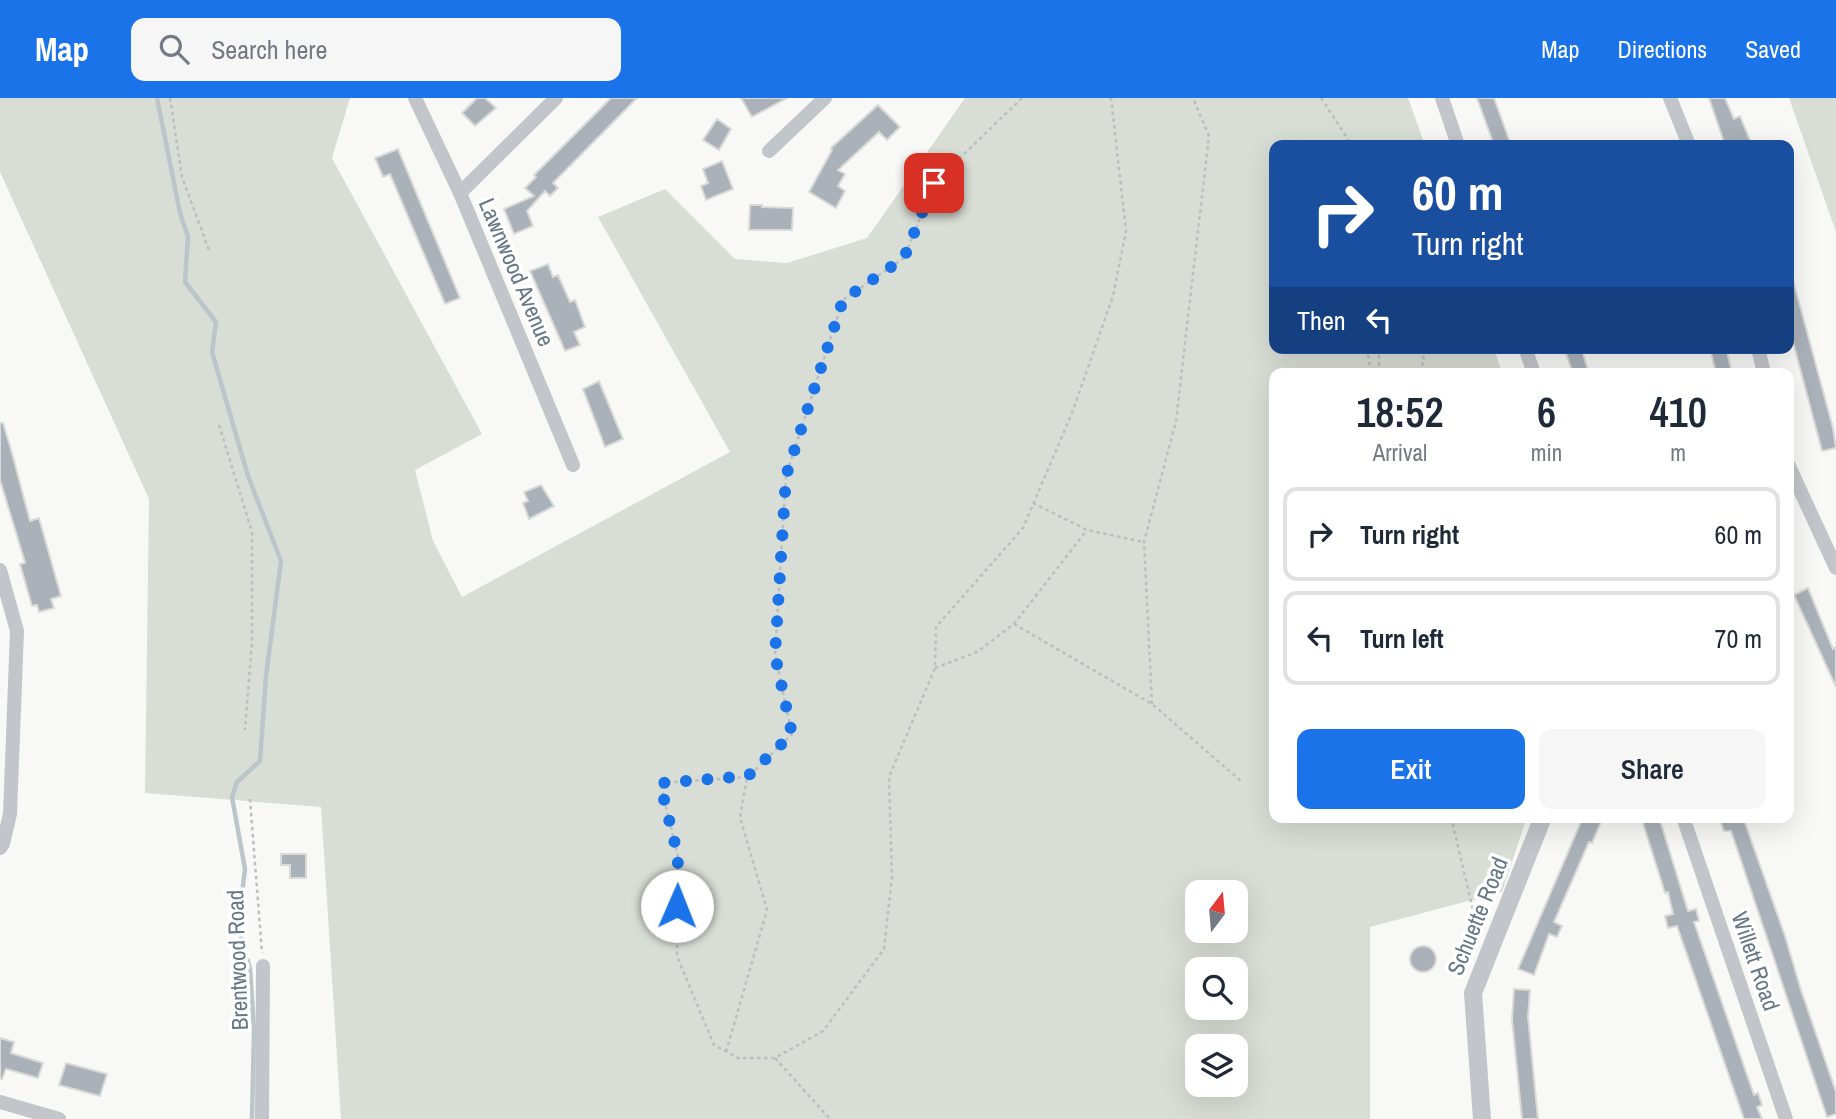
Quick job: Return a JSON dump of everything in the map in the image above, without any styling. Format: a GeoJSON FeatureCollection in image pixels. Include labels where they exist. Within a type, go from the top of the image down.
{"type":"FeatureCollection","features":[{"type":"Feature","properties":{"kind":"street","name":"Lawnwood Avenue"},"geometry":{"type":"LineString","coordinates":[[415,98],[460,193],[573,465]]}},
{"type":"Feature","properties":{"kind":"street"},"geometry":{"type":"LineString","coordinates":[[460,193],[556,98]]}},
{"type":"Feature","properties":{"kind":"street"},"geometry":{"type":"LineString","coordinates":[[769,151],[825,98]]}},
{"type":"Feature","properties":{"kind":"street"},"geometry":{"type":"LineString","coordinates":[[1442,98],[1456,140]]}},
{"type":"Feature","properties":{"kind":"street"},"geometry":{"type":"LineString","coordinates":[[1670,98],[1687,140]]}},
{"type":"Feature","properties":{"kind":"street"},"geometry":{"type":"LineString","coordinates":[[1794,477],[1836,568]]}},
{"type":"Feature","properties":{"kind":"street"},"geometry":{"type":"LineString","coordinates":[[0,570],[17,631],[10,814],[0,848]]}},
{"type":"Feature","properties":{"kind":"street","name":"Schuette Road"},"geometry":{"type":"LineString","coordinates":[[1482,1119],[1473,993],[1541,823]]}},
{"type":"Feature","properties":{"kind":"street","name":"Willett Road"},"geometry":{"type":"LineString","coordinates":[[1685,823],[1786,1119]]}},
{"type":"Feature","properties":{"kind":"street","name":"Brentwood Road"},"geometry":{"type":"LineString","coordinates":[[262,965],[262,1119]]}},
{"type":"Feature","properties":{"kind":"street"},"geometry":{"type":"LineString","coordinates":[[0,1102],[59,1119]]}},
{"type":"Feature","properties":{"kind":"path"},"geometry":{"type":"LineString","coordinates":[[170,98],[182,177],[210,253]]}},
{"type":"Feature","properties":{"kind":"path"},"geometry":{"type":"LineString","coordinates":[[726,1052],[767,910],[740,817],[748,776],[792,734],[775,655],[786,476],[843,300],[904,258],[934,183],[1023,98]]}},
{"type":"Feature","properties":{"kind":"path"},"geometry":{"type":"LineString","coordinates":[[748,776],[660,783],[678,856],[677,956],[714,1045],[738,1058],[775,1058],[823,1031],[884,949],[892,877],[889,777],[935,668],[936,627],[1023,528],[1072,413],[1113,296],[1126,231],[1111,98]]}},
{"type":"Feature","properties":{"kind":"path"},"geometry":{"type":"LineString","coordinates":[[1152,704],[1144,542],[1176,421],[1209,136],[1193,98]]}},
{"type":"Feature","properties":{"kind":"path"},"geometry":{"type":"LineString","coordinates":[[1321,98],[1349,140]]}},
{"type":"Feature","properties":{"kind":"path"},"geometry":{"type":"LineString","coordinates":[[219,425],[252,533],[252,642],[245,730]]}},
{"type":"Feature","properties":{"kind":"path"},"geometry":{"type":"LineString","coordinates":[[1033,503],[1087,530],[1144,542]]}},
{"type":"Feature","properties":{"kind":"path"},"geometry":{"type":"LineString","coordinates":[[935,668],[977,652],[1014,624],[1087,530]]}},
{"type":"Feature","properties":{"kind":"path"},"geometry":{"type":"LineString","coordinates":[[1014,624],[1152,704],[1241,781]]}},
{"type":"Feature","properties":{"kind":"path","name":"Brentwood Road"},"geometry":{"type":"LineString","coordinates":[[250,799],[262,965]]}},
{"type":"Feature","properties":{"kind":"path"},"geometry":{"type":"LineString","coordinates":[[1452,823],[1485,962]]}},
{"type":"Feature","properties":{"kind":"path"},"geometry":{"type":"LineString","coordinates":[[775,1058],[830,1119]]}},
{"type":"Feature","properties":{"kind":"shaded area"},"geometry":{"type":"Polygon","coordinates":[[[0,98],[350,98],[332,158],[482,434],[415,470],[433,541],[462,597],[730,452],[598,217],[665,189],[735,259],[787,263],[867,238],[965,98],[1408,98],[1423,140],[1269,140],[1269,354],[1496,354],[1500,368],[1269,368],[1269,823],[1525,823],[1502,892],[1370,927],[1370,1119],[341,1119],[321,807],[145,793],[149,499],[0,172],[0,98]]]}},
{"type":"Feature","properties":{"kind":"shaded area"},"geometry":{"type":"Polygon","coordinates":[[[1789,98],[1836,98],[1836,232],[1789,98]]]}},
{"type":"Feature","properties":{"kind":"building"},"geometry":{"type":"Polygon","coordinates":[[[477,98],[485,98],[496,108],[475,126],[462,113],[477,98]]]}},
{"type":"Feature","properties":{"kind":"building"},"geometry":{"type":"Polygon","coordinates":[[[611,98],[637,98],[553,183],[558,188],[550,196],[545,191],[527,211],[533,226],[514,234],[504,209],[534,196],[525,188],[536,177],[534,175],[611,98]]]}},
{"type":"Feature","properties":{"kind":"building"},"geometry":{"type":"Polygon","coordinates":[[[741,98],[787,98],[752,117],[741,98]]]}},
{"type":"Feature","properties":{"kind":"building"},"geometry":{"type":"Polygon","coordinates":[[[1477,98],[1494,98],[1509,140],[1492,140],[1477,98]]]}},
{"type":"Feature","properties":{"kind":"building"},"geometry":{"type":"Polygon","coordinates":[[[1709,98],[1725,98],[1734,119],[1740,116],[1750,140],[1723,140],[1709,98]]]}},
{"type":"Feature","properties":{"kind":"building"},"geometry":{"type":"Polygon","coordinates":[[[878,105],[900,127],[887,140],[879,132],[838,170],[845,174],[838,186],[845,191],[836,208],[809,192],[831,148],[878,105]]]}},
{"type":"Feature","properties":{"kind":"building"},"geometry":{"type":"Polygon","coordinates":[[[717,119],[731,129],[719,150],[703,140],[717,119]]]}},
{"type":"Feature","properties":{"kind":"building"},"geometry":{"type":"Polygon","coordinates":[[[398,149],[460,298],[445,304],[390,174],[383,177],[375,158],[398,149]]]}},
{"type":"Feature","properties":{"kind":"building"},"geometry":{"type":"Polygon","coordinates":[[[722,161],[733,189],[706,200],[701,186],[708,183],[703,169],[722,161]]]}},
{"type":"Feature","properties":{"kind":"building"},"geometry":{"type":"Polygon","coordinates":[[[750,205],[793,208],[792,230],[749,230],[750,205]]]}},
{"type":"Feature","properties":{"kind":"building"},"geometry":{"type":"Polygon","coordinates":[[[548,264],[553,277],[558,275],[570,302],[575,300],[585,327],[574,332],[580,345],[565,351],[530,271],[548,264]]]}},
{"type":"Feature","properties":{"kind":"building"},"geometry":{"type":"Polygon","coordinates":[[[1794,284],[1833,428],[1836,448],[1822,451],[1794,346],[1794,284]]]}},
{"type":"Feature","properties":{"kind":"building"},"geometry":{"type":"Polygon","coordinates":[[[1566,354],[1583,354],[1587,368],[1571,368],[1566,354]]]}},
{"type":"Feature","properties":{"kind":"building"},"geometry":{"type":"Polygon","coordinates":[[[1711,354],[1727,354],[1731,368],[1715,368],[1711,354]]]}},
{"type":"Feature","properties":{"kind":"building"},"geometry":{"type":"Polygon","coordinates":[[[599,381],[623,439],[605,447],[583,389],[599,381]]]}},
{"type":"Feature","properties":{"kind":"building"},"geometry":{"type":"Polygon","coordinates":[[[0,423],[3,423],[30,521],[39,518],[61,596],[51,599],[54,608],[39,612],[37,605],[32,606],[20,564],[25,563],[24,559],[0,480],[0,423]]]}},
{"type":"Feature","properties":{"kind":"building"},"geometry":{"type":"Polygon","coordinates":[[[541,485],[554,506],[529,519],[523,503],[528,501],[524,492],[541,485]]]}},
{"type":"Feature","properties":{"kind":"building"},"geometry":{"type":"Polygon","coordinates":[[[1808,588],[1833,649],[1836,647],[1836,687],[1794,595],[1808,588]]]}},
{"type":"Feature","properties":{"kind":"building"},"geometry":{"type":"Polygon","coordinates":[[[1580,823],[1601,823],[1592,843],[1589,842],[1554,922],[1562,926],[1557,937],[1549,934],[1534,975],[1518,969],[1580,823]]]}},
{"type":"Feature","properties":{"kind":"building"},"geometry":{"type":"Polygon","coordinates":[[[1643,823],[1661,823],[1688,911],[1696,909],[1699,921],[1694,922],[1754,1095],[1758,1093],[1762,1105],[1757,1107],[1762,1119],[1744,1119],[1677,926],[1668,928],[1665,916],[1673,914],[1668,892],[1665,893],[1643,823]]]}},
{"type":"Feature","properties":{"kind":"building"},"geometry":{"type":"Polygon","coordinates":[[[1721,823],[1745,823],[1836,1092],[1836,1114],[1827,1117],[1731,831],[1724,831],[1721,823]]]}},
{"type":"Feature","properties":{"kind":"building"},"geometry":{"type":"Polygon","coordinates":[[[281,854],[306,854],[306,878],[290,878],[290,865],[281,865],[281,854]]]}},
{"type":"Feature","properties":{"kind":"building"},"geometry":{"type":"Polygon","coordinates":[[[1423,946],[1432,950],[1436,959],[1432,968],[1423,972],[1414,968],[1410,959],[1414,950],[1423,946]]]}},
{"type":"Feature","properties":{"kind":"building"},"geometry":{"type":"Polygon","coordinates":[[[1514,989],[1530,990],[1528,1017],[1538,1119],[1522,1119],[1512,1019],[1514,989]]]}},
{"type":"Feature","properties":{"kind":"building"},"geometry":{"type":"Polygon","coordinates":[[[0,1038],[14,1042],[11,1053],[43,1063],[38,1078],[6,1069],[0,1079],[0,1038]]]}},
{"type":"Feature","properties":{"kind":"building"},"geometry":{"type":"Polygon","coordinates":[[[66,1063],[107,1074],[100,1096],[59,1085],[66,1063]]]}},
{"type":"Feature","properties":{"kind":"waterway"},"geometry":{"type":"LineString","coordinates":[[157,98],[180,213],[188,237],[185,282],[216,322],[212,352],[248,476],[281,561],[266,676],[260,761],[237,782],[232,797],[245,869],[238,926],[250,969],[254,1031],[252,1119]]}},
{"type":"Feature","properties":{"kind":"route"},"geometry":{"type":"LineString","coordinates":[[677,906],[678,856],[660,783],[748,776],[792,734],[775,655],[786,476],[843,300],[904,258],[934,183]]}}]}
